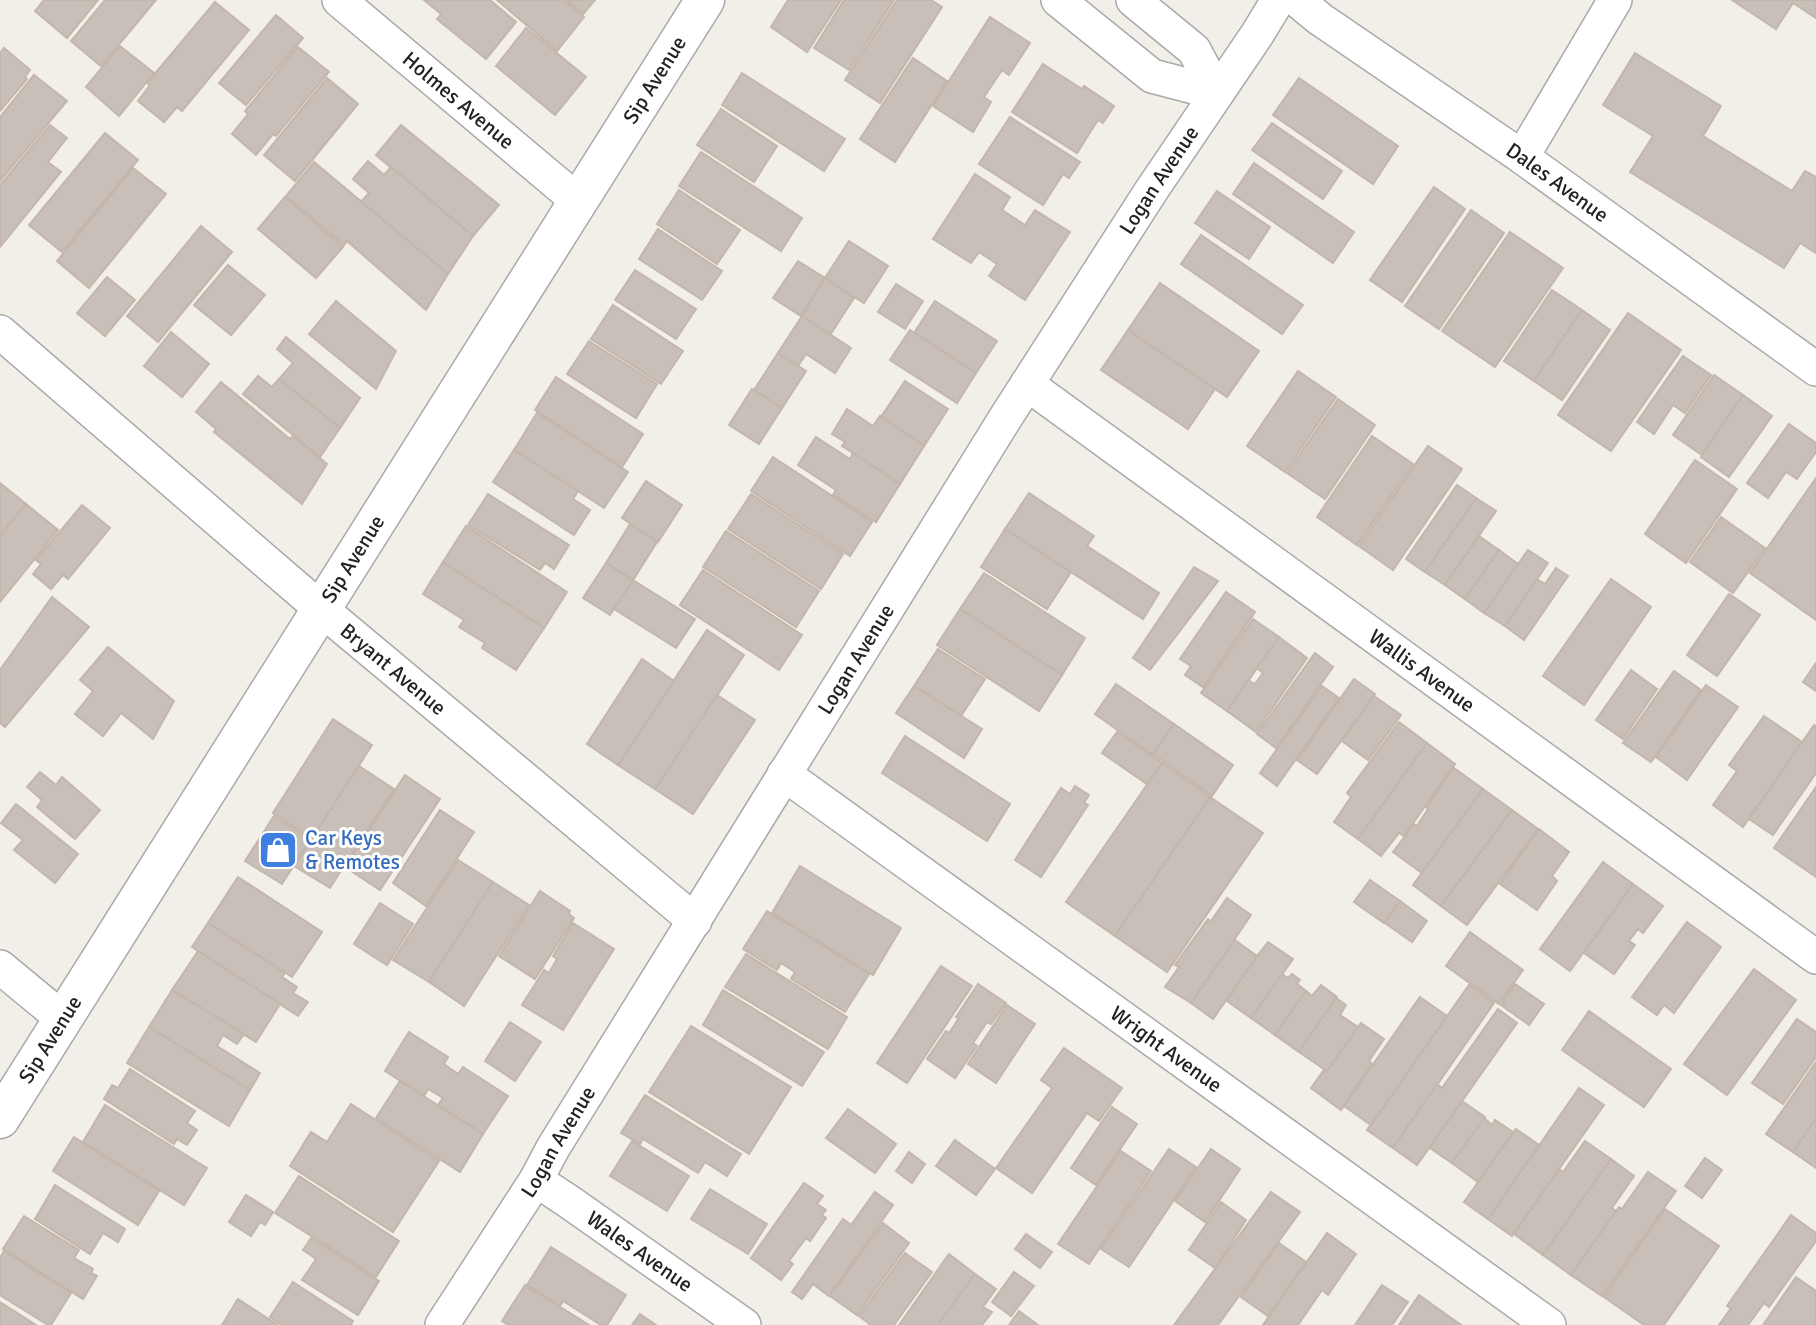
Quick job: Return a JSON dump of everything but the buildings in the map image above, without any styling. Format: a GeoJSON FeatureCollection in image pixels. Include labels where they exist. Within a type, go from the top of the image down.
{"type":"FeatureCollection","features":[{"type":"Feature","properties":{"kind":"street","name":"Holmes Avenue"},"geometry":{"type":"LineString","coordinates":[[339,0],[578,201]]}},
{"type":"Feature","properties":{"kind":"street","name":"Sip Avenue"},"geometry":{"type":"LineString","coordinates":[[0,1119],[705,0]]}},
{"type":"Feature","properties":{"kind":"street"},"geometry":{"type":"LineString","coordinates":[[1058,0],[1152,76],[1217,93]]}},
{"type":"Feature","properties":{"kind":"street"},"geometry":{"type":"LineString","coordinates":[[1133,0],[1194,50],[1217,93]]}},
{"type":"Feature","properties":{"kind":"street","name":"Logan Avenue"},"geometry":{"type":"LineString","coordinates":[[443,1325],[536,1180],[553,1148],[1027,384],[1278,0]]}},
{"type":"Feature","properties":{"kind":"street","name":"Dales Avenue"},"geometry":{"type":"LineString","coordinates":[[1297,0],[1320,19],[1522,156],[1816,369]]}},
{"type":"Feature","properties":{"kind":"street"},"geometry":{"type":"LineString","coordinates":[[1522,156],[1615,0]]}},
{"type":"Feature","properties":{"kind":"street","name":"Bryant Avenue"},"geometry":{"type":"LineString","coordinates":[[0,332],[321,609],[695,921]]}},
{"type":"Feature","properties":{"kind":"street","name":"Wallis Avenue"},"geometry":{"type":"LineString","coordinates":[[1027,384],[1816,957]]}},
{"type":"Feature","properties":{"kind":"street","name":"Wright Avenue"},"geometry":{"type":"LineString","coordinates":[[784,774],[1549,1325]]}},
{"type":"Feature","properties":{"kind":"street"},"geometry":{"type":"LineString","coordinates":[[0,967],[64,1019]]}},
{"type":"Feature","properties":{"kind":"street","name":"Wales Avenue"},"geometry":{"type":"LineString","coordinates":[[536,1180],[744,1325]]}},
{"type":"Feature","properties":{"kind":"place","name":"Car Keys & Remotes"},"geometry":{"type":"Point","coordinates":[278,850]}}]}
